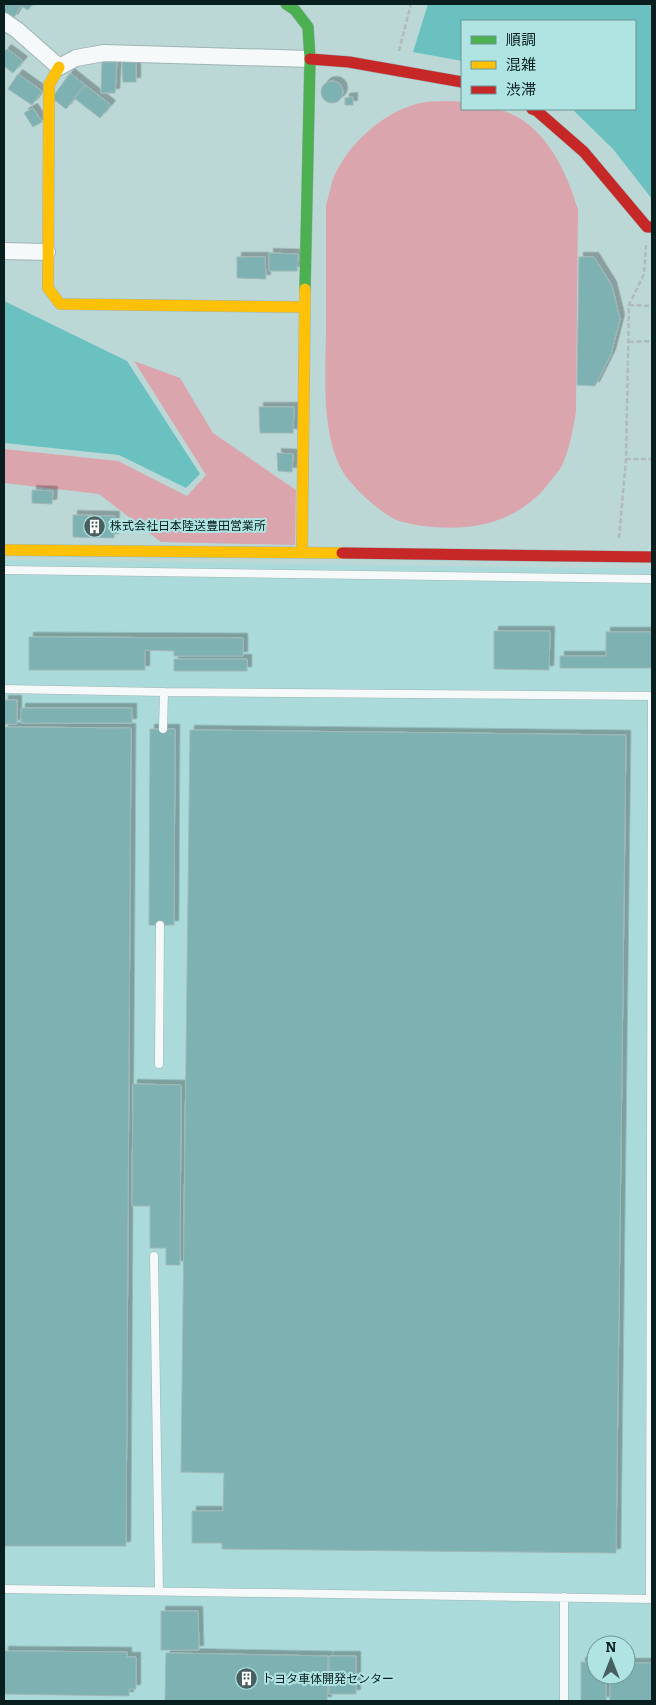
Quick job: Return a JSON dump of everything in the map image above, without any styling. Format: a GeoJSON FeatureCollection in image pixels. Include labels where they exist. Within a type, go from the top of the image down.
{"type":"FeatureCollection","features":[{"type":"Feature","properties":{"kind":"street"},"geometry":{"type":"LineString","coordinates":[[286,4],[308,26],[310,59],[304,308],[302,552]]}},
{"type":"Feature","properties":{"kind":"street"},"geometry":{"type":"LineString","coordinates":[[4,21],[17,30],[58,67]]}},
{"type":"Feature","properties":{"kind":"street"},"geometry":{"type":"LineString","coordinates":[[304,308],[60,304],[48,288],[47,252],[49,85],[58,67],[76,58],[104,53],[310,59],[349,62],[461,82]]}},
{"type":"Feature","properties":{"kind":"street"},"geometry":{"type":"LineString","coordinates":[[534,110],[584,152],[650,227]]}},
{"type":"Feature","properties":{"kind":"street"},"geometry":{"type":"LineString","coordinates":[[4,251],[47,252]]}},
{"type":"Feature","properties":{"kind":"street"},"geometry":{"type":"LineString","coordinates":[[4,550],[652,557]]}},
{"type":"Feature","properties":{"kind":"lane"},"geometry":{"type":"LineString","coordinates":[[4,570],[652,579]]}},
{"type":"Feature","properties":{"kind":"lane"},"geometry":{"type":"LineString","coordinates":[[4,689],[652,696],[651,1599],[4,1589]]}},
{"type":"Feature","properties":{"kind":"lane"},"geometry":{"type":"LineString","coordinates":[[163,729],[164,692]]}},
{"type":"Feature","properties":{"kind":"lane"},"geometry":{"type":"LineString","coordinates":[[159,1064],[160,925]]}},
{"type":"Feature","properties":{"kind":"lane"},"geometry":{"type":"LineString","coordinates":[[154,1256],[159,1590]]}},
{"type":"Feature","properties":{"kind":"lane"},"geometry":{"type":"LineString","coordinates":[[564,1597],[564,1701]]}},
{"type":"Feature","properties":{"kind":"path"},"geometry":{"type":"LineString","coordinates":[[394,70],[411,4]]}},
{"type":"Feature","properties":{"kind":"path"},"geometry":{"type":"LineString","coordinates":[[618,557],[626,459],[629,305],[644,274],[650,227]]}},
{"type":"Feature","properties":{"kind":"path"},"geometry":{"type":"LineString","coordinates":[[629,305],[652,306]]}},
{"type":"Feature","properties":{"kind":"path"},"geometry":{"type":"LineString","coordinates":[[628,342],[652,341]]}},
{"type":"Feature","properties":{"kind":"path"},"geometry":{"type":"LineString","coordinates":[[626,459],[652,459]]}},
{"type":"Feature","properties":{"kind":"shaded area"},"geometry":{"type":"Polygon","coordinates":[[[425,102],[461,102],[461,110],[500,110],[513,115],[527,124],[540,135],[559,163],[567,178],[578,210],[576,412],[562,465],[541,493],[514,513],[484,524],[450,528],[416,525],[392,518],[376,507],[353,485],[343,472],[331,439],[325,381],[326,205],[332,182],[338,168],[347,155],[369,130],[396,112],[425,102]]]}},
{"type":"Feature","properties":{"kind":"shaded area"},"geometry":{"type":"Polygon","coordinates":[[[134,361],[180,378],[213,433],[296,490],[295,545],[161,542],[99,494],[4,483],[4,449],[118,461],[187,496],[206,475],[134,361]]]}},
{"type":"Feature","properties":{"kind":"shaded area"},"geometry":{"type":"Polygon","coordinates":[[[4,560],[652,569],[652,1701],[4,1701],[4,560]]]}},
{"type":"Feature","properties":{"kind":"water"},"geometry":{"type":"Polygon","coordinates":[[[428,4],[652,4],[652,199],[613,149],[573,110],[636,110],[636,20],[461,20],[461,61],[413,52],[428,4]]]}},
{"type":"Feature","properties":{"kind":"water"},"geometry":{"type":"Polygon","coordinates":[[[4,301],[127,361],[200,474],[186,488],[119,455],[4,443],[4,301]]]}},
{"type":"Feature","properties":{"kind":"building"},"geometry":{"type":"Polygon","coordinates":[[[4,4],[33,4],[28,10],[21,6],[13,19],[4,13],[4,4]]]}},
{"type":"Feature","properties":{"kind":"building"},"geometry":{"type":"Polygon","coordinates":[[[7,49],[23,61],[13,73],[4,66],[4,52],[7,49]]]}},
{"type":"Feature","properties":{"kind":"building"},"geometry":{"type":"Polygon","coordinates":[[[102,62],[117,62],[115,93],[101,93],[102,62]]]}},
{"type":"Feature","properties":{"kind":"building"},"geometry":{"type":"Polygon","coordinates":[[[122,62],[136,62],[136,82],[123,82],[122,62]]]}},
{"type":"Feature","properties":{"kind":"building"},"geometry":{"type":"Polygon","coordinates":[[[70,73],[85,85],[66,109],[52,98],[70,73]]]}},
{"type":"Feature","properties":{"kind":"building"},"geometry":{"type":"Polygon","coordinates":[[[18,74],[42,91],[32,105],[8,89],[18,74]]]}},
{"type":"Feature","properties":{"kind":"building"},"geometry":{"type":"Polygon","coordinates":[[[332,81],[340,84],[343,92],[340,100],[332,103],[324,100],[321,92],[324,84],[332,81]]]}},
{"type":"Feature","properties":{"kind":"building"},"geometry":{"type":"Polygon","coordinates":[[[85,85],[111,105],[100,118],[74,98],[85,85]]]}},
{"type":"Feature","properties":{"kind":"building"},"geometry":{"type":"Polygon","coordinates":[[[353,97],[353,105],[345,105],[345,98],[353,97]]]}},
{"type":"Feature","properties":{"kind":"building"},"geometry":{"type":"Polygon","coordinates":[[[33,108],[42,122],[33,127],[24,113],[33,108]]]}},
{"type":"Feature","properties":{"kind":"building"},"geometry":{"type":"Polygon","coordinates":[[[269,253],[298,254],[297,271],[269,271],[269,253]]]}},
{"type":"Feature","properties":{"kind":"building"},"geometry":{"type":"Polygon","coordinates":[[[237,257],[265,257],[266,279],[237,278],[237,257]]]}},
{"type":"Feature","properties":{"kind":"building"},"geometry":{"type":"Polygon","coordinates":[[[579,257],[594,257],[612,286],[620,319],[611,354],[595,386],[577,385],[579,257]]]}},
{"type":"Feature","properties":{"kind":"building"},"geometry":{"type":"Polygon","coordinates":[[[259,407],[294,407],[293,433],[260,433],[259,407]]]}},
{"type":"Feature","properties":{"kind":"building"},"geometry":{"type":"Polygon","coordinates":[[[277,453],[293,454],[292,472],[278,471],[277,453]]]}},
{"type":"Feature","properties":{"kind":"building"},"geometry":{"type":"Polygon","coordinates":[[[32,490],[53,491],[52,504],[32,503],[32,490]]]}},
{"type":"Feature","properties":{"kind":"building","name":"株式会社日本陸送豊田営業所"},"geometry":{"type":"Polygon","coordinates":[[[73,515],[115,516],[114,538],[73,537],[73,515]]]}},
{"type":"Feature","properties":{"kind":"building"},"geometry":{"type":"Polygon","coordinates":[[[494,631],[550,631],[549,670],[494,669],[494,631]]]}},
{"type":"Feature","properties":{"kind":"building"},"geometry":{"type":"Polygon","coordinates":[[[606,632],[652,632],[652,668],[560,668],[560,656],[606,656],[606,632]]]}},
{"type":"Feature","properties":{"kind":"building"},"geometry":{"type":"Polygon","coordinates":[[[29,637],[243,638],[243,656],[174,656],[174,651],[145,650],[145,670],[29,670],[29,637]]]}},
{"type":"Feature","properties":{"kind":"building"},"geometry":{"type":"Polygon","coordinates":[[[174,659],[247,659],[247,671],[174,671],[174,659]]]}},
{"type":"Feature","properties":{"kind":"building"},"geometry":{"type":"Polygon","coordinates":[[[4,700],[17,700],[17,724],[4,724],[4,700]]]}},
{"type":"Feature","properties":{"kind":"building"},"geometry":{"type":"Polygon","coordinates":[[[21,708],[132,708],[132,723],[21,723],[21,708]]]}},
{"type":"Feature","properties":{"kind":"building"},"geometry":{"type":"Polygon","coordinates":[[[4,727],[131,728],[126,1546],[4,1546],[4,727]]]}},
{"type":"Feature","properties":{"kind":"building"},"geometry":{"type":"Polygon","coordinates":[[[150,729],[175,729],[174,925],[149,925],[150,729]]]}},
{"type":"Feature","properties":{"kind":"building"},"geometry":{"type":"Polygon","coordinates":[[[190,730],[626,735],[616,1553],[222,1549],[222,1543],[192,1543],[192,1511],[223,1511],[224,1473],[181,1472],[190,730]]]}},
{"type":"Feature","properties":{"kind":"building"},"geometry":{"type":"Polygon","coordinates":[[[133,1084],[181,1085],[180,1265],[166,1265],[166,1248],[150,1248],[150,1206],[132,1206],[133,1084]]]}},
{"type":"Feature","properties":{"kind":"building"},"geometry":{"type":"Polygon","coordinates":[[[161,1611],[198,1611],[199,1650],[161,1650],[161,1611]]]}},
{"type":"Feature","properties":{"kind":"building"},"geometry":{"type":"Polygon","coordinates":[[[4,1651],[127,1652],[127,1657],[136,1657],[136,1689],[129,1689],[129,1696],[4,1694],[4,1651]]]}},
{"type":"Feature","properties":{"kind":"building","name":"トヨタ車体開発センター"},"geometry":{"type":"Polygon","coordinates":[[[166,1653],[328,1656],[327,1701],[165,1701],[166,1653]]]}},
{"type":"Feature","properties":{"kind":"building"},"geometry":{"type":"Polygon","coordinates":[[[329,1656],[356,1656],[356,1694],[329,1694],[329,1656]]]}},
{"type":"Feature","properties":{"kind":"building"},"geometry":{"type":"Polygon","coordinates":[[[581,1662],[586,1662],[586,1685],[606,1685],[606,1701],[581,1701],[581,1662]]]}},
{"type":"Feature","properties":{"kind":"building"},"geometry":{"type":"Polygon","coordinates":[[[636,1663],[652,1663],[652,1701],[610,1701],[610,1685],[636,1685],[636,1663]]]}},
{"type":"Feature","properties":{"kind":"traffic: fast"},"geometry":{"type":"LineString","coordinates":[[286,4],[295,10],[308,27],[310,59],[305,289]]}},
{"type":"Feature","properties":{"kind":"traffic: slow"},"geometry":{"type":"LineString","coordinates":[[59,67],[49,85],[48,288],[60,304],[305,307]]}},
{"type":"Feature","properties":{"kind":"traffic: slow"},"geometry":{"type":"LineString","coordinates":[[302,552],[305,289]]}},
{"type":"Feature","properties":{"kind":"traffic: slow"},"geometry":{"type":"LineString","coordinates":[[4,550],[342,553]]}},
{"type":"Feature","properties":{"kind":"traffic: jam"},"geometry":{"type":"LineString","coordinates":[[310,59],[349,62],[461,82]]}},
{"type":"Feature","properties":{"kind":"traffic: jam"},"geometry":{"type":"LineString","coordinates":[[534,110],[584,152],[647,227],[652,227]]}},
{"type":"Feature","properties":{"kind":"traffic: jam"},"geometry":{"type":"LineString","coordinates":[[342,553],[652,557]]}},
{"type":"Feature","properties":{"kind":"place","name":"株式会社日本陸送豊田営業所"},"geometry":{"type":"Point","coordinates":[94,526]}},
{"type":"Feature","properties":{"kind":"place","name":"トヨタ車体開発センター"},"geometry":{"type":"Point","coordinates":[246,1679]}}]}
